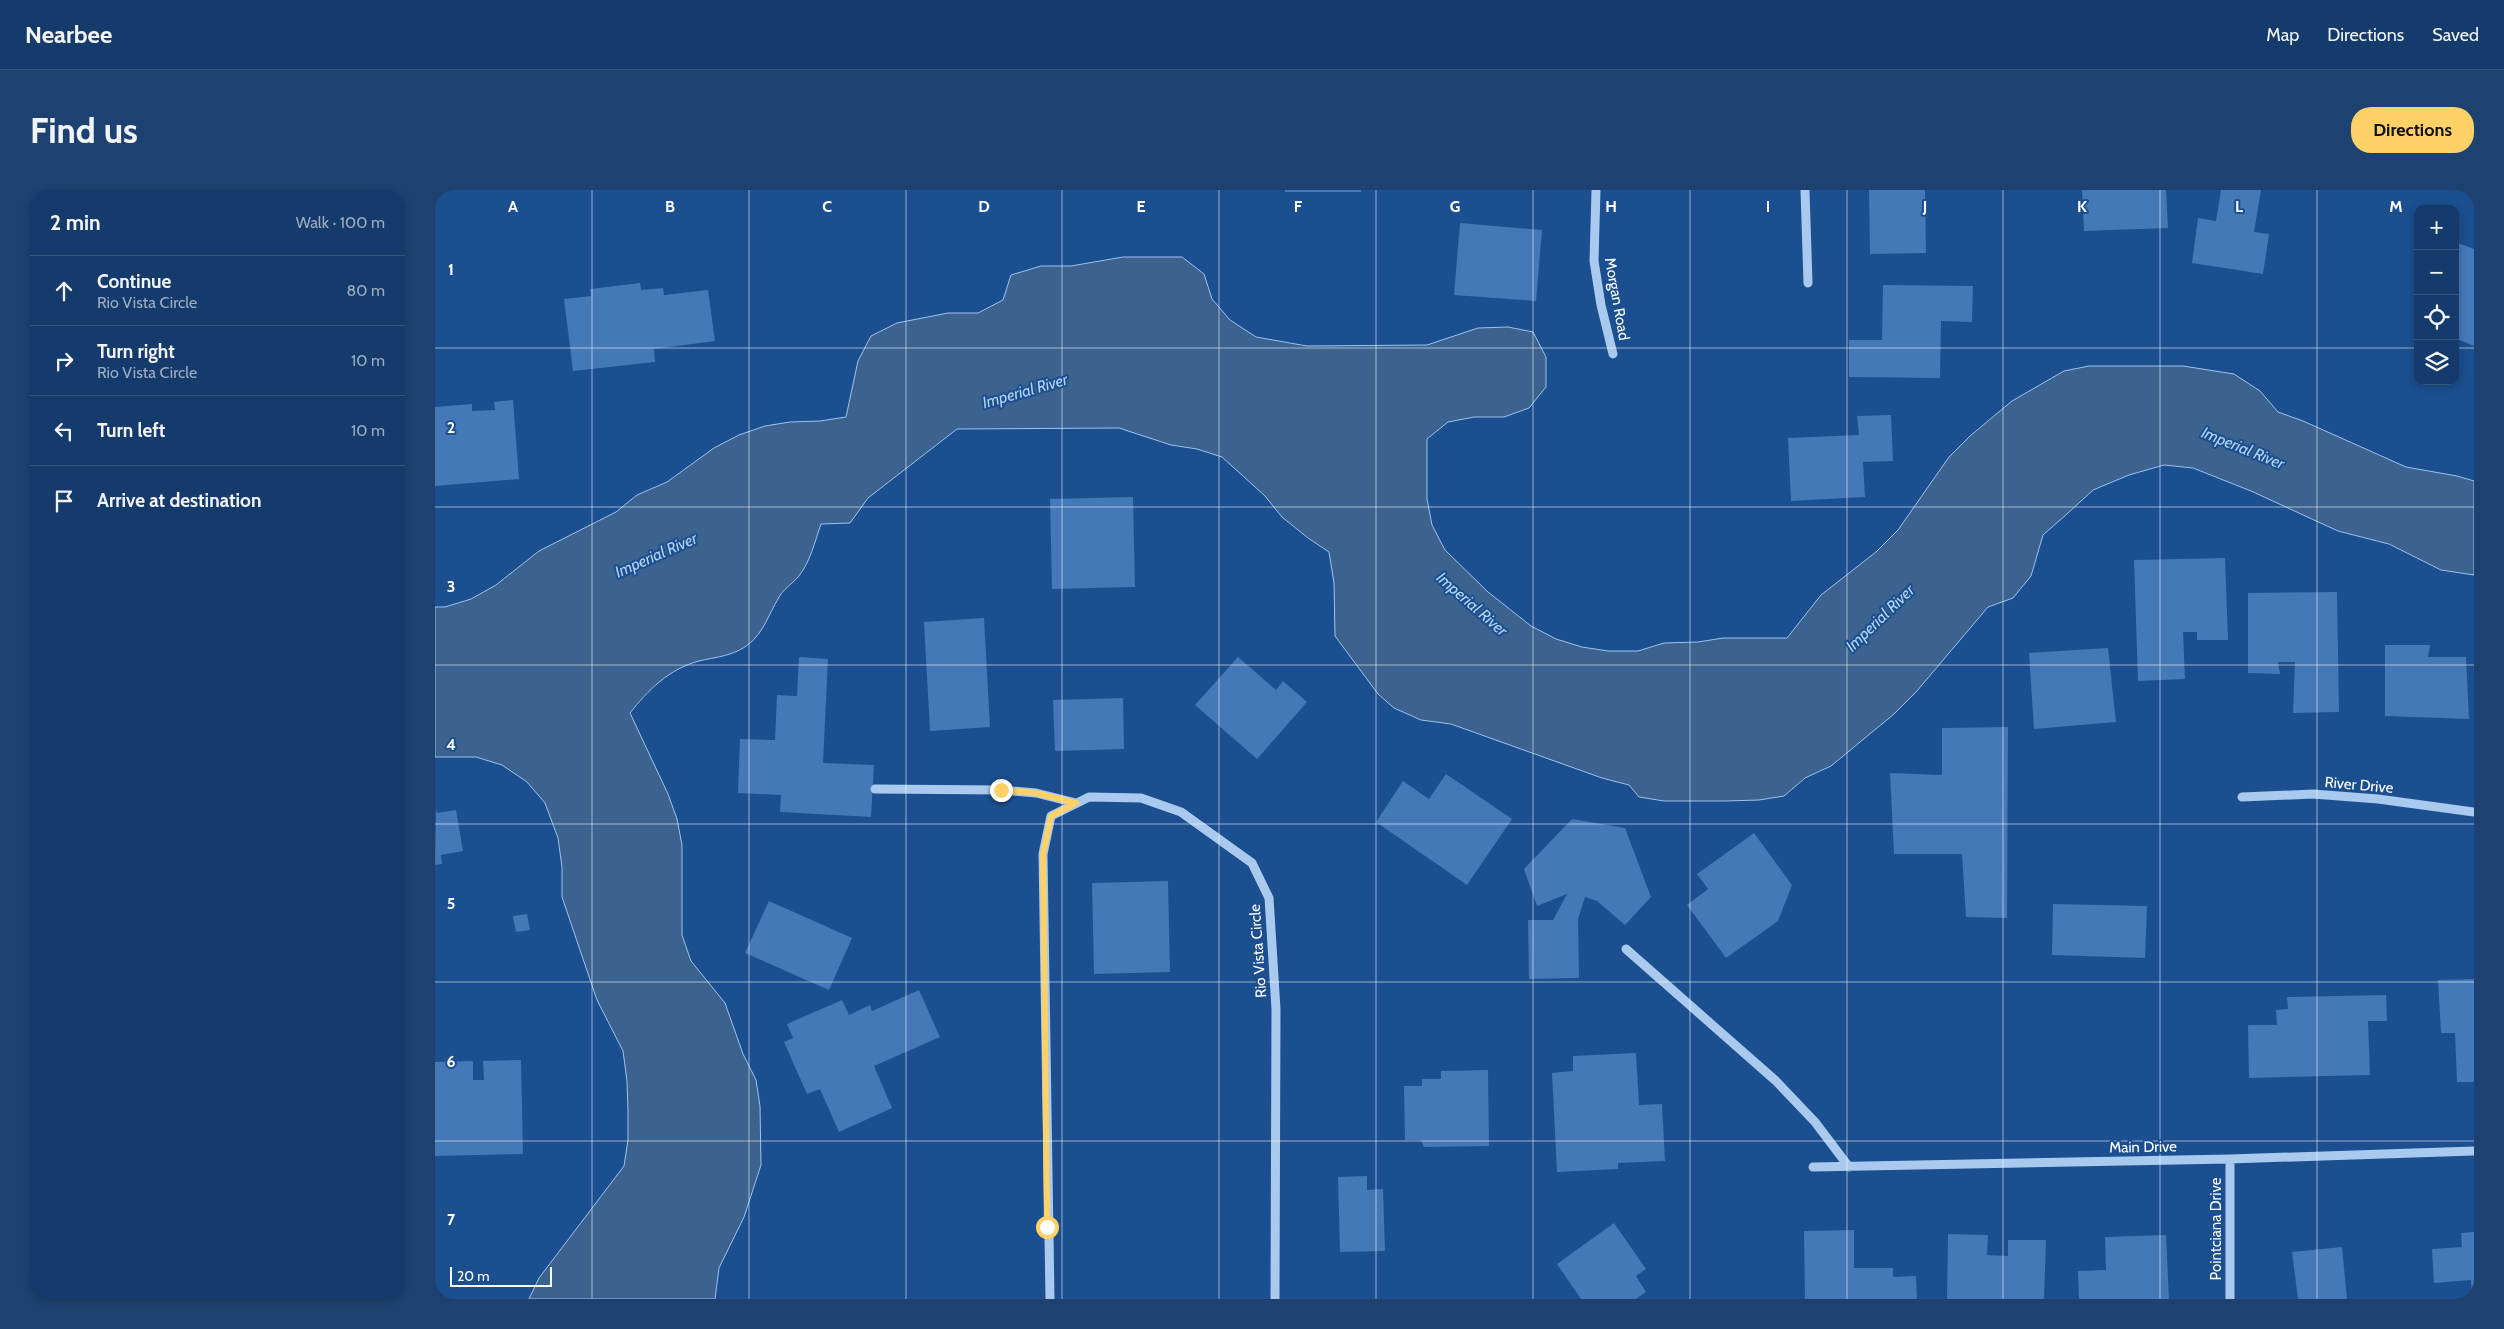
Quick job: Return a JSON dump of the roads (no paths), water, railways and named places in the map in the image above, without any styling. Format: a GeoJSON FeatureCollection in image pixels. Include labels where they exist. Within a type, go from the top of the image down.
{"type":"FeatureCollection","features":[{"type":"Feature","properties":{"kind":"street","name":"Morgan Road"},"geometry":{"type":"LineString","coordinates":[[1596,190],[1595,260],[1601,306],[1613,354]]}},
{"type":"Feature","properties":{"kind":"street"},"geometry":{"type":"LineString","coordinates":[[1805,190],[1808,283]]}},
{"type":"Feature","properties":{"kind":"street"},"geometry":{"type":"LineString","coordinates":[[875,789],[1001,790],[1036,793],[1076,803]]}},
{"type":"Feature","properties":{"kind":"street","name":"River Drive"},"geometry":{"type":"LineString","coordinates":[[2241,797],[2313,794],[2474,812]]}},
{"type":"Feature","properties":{"kind":"street","name":"Rio Vista Circle"},"geometry":{"type":"LineString","coordinates":[[1049,1299],[1043,854],[1051,816],[1089,797],[1141,798],[1181,812],[1253,863],[1269,898],[1275,1009],[1275,1299]]}},
{"type":"Feature","properties":{"kind":"street"},"geometry":{"type":"LineString","coordinates":[[1626,948],[1777,1081],[1815,1122],[1849,1166]]}},
{"type":"Feature","properties":{"kind":"street","name":"Main Drive"},"geometry":{"type":"LineString","coordinates":[[1813,1167],[2230,1159],[2474,1151]]}},
{"type":"Feature","properties":{"kind":"street","name":"Pointciana Drive"},"geometry":{"type":"LineString","coordinates":[[2230,1159],[2230,1299]]}},
{"type":"Feature","properties":{"kind":"water","name":"Imperial River"},"geometry":{"type":"Polygon","coordinates":[[[1123,257],[1182,257],[1204,274],[1212,299],[1230,320],[1256,337],[1307,346],[1427,345],[1478,328],[1508,327],[1533,332],[1546,357],[1546,387],[1529,408],[1504,417],[1474,417],[1448,422],[1427,439],[1427,499],[1432,525],[1445,550],[1488,592],[1531,626],[1556,639],[1582,647],[1608,651],[1638,651],[1664,643],[1698,642],[1723,638],[1787,638],[1821,595],[1876,552],[1898,530],[1949,457],[1970,436],[2012,401],[2064,371],[2089,366],[2183,366],[2234,374],[2260,391],[2278,412],[2303,421],[2406,467],[2474,481],[2474,575],[2441,570],[2389,544],[2338,531],[2251,491],[2193,468],[2164,465],[2129,475],[2093,490],[2043,535],[2031,576],[2013,598],[1988,607],[1916,692],[1894,714],[1831,766],[1805,778],[1784,796],[1759,800],[1664,801],[1639,797],[1629,785],[1602,778],[1451,724],[1421,720],[1394,708],[1378,694],[1335,636],[1334,583],[1329,552],[1282,517],[1265,496],[1222,457],[1197,449],[1171,445],[1119,428],[957,429],[868,498],[850,523],[821,524],[806,565],[798,577],[780,596],[754,640],[731,654],[699,661],[678,669],[660,681],[630,713],[668,794],[677,819],[682,845],[682,935],[691,961],[725,1003],[743,1054],[756,1080],[760,1106],[761,1165],[744,1217],[719,1268],[715,1299],[529,1299],[539,1278],[624,1166],[628,1140],[628,1111],[623,1051],[597,1000],[562,897],[562,867],[558,838],[545,803],[527,782],[502,765],[476,757],[435,757],[435,607],[445,607],[471,599],[496,585],[539,551],[616,512],[637,495],[667,482],[714,448],[739,435],[765,426],[846,417],[858,361],[871,336],[897,323],[948,313],[978,313],[1003,300],[1011,275],[1041,266],[1071,266],[1123,257]]]}}]}
